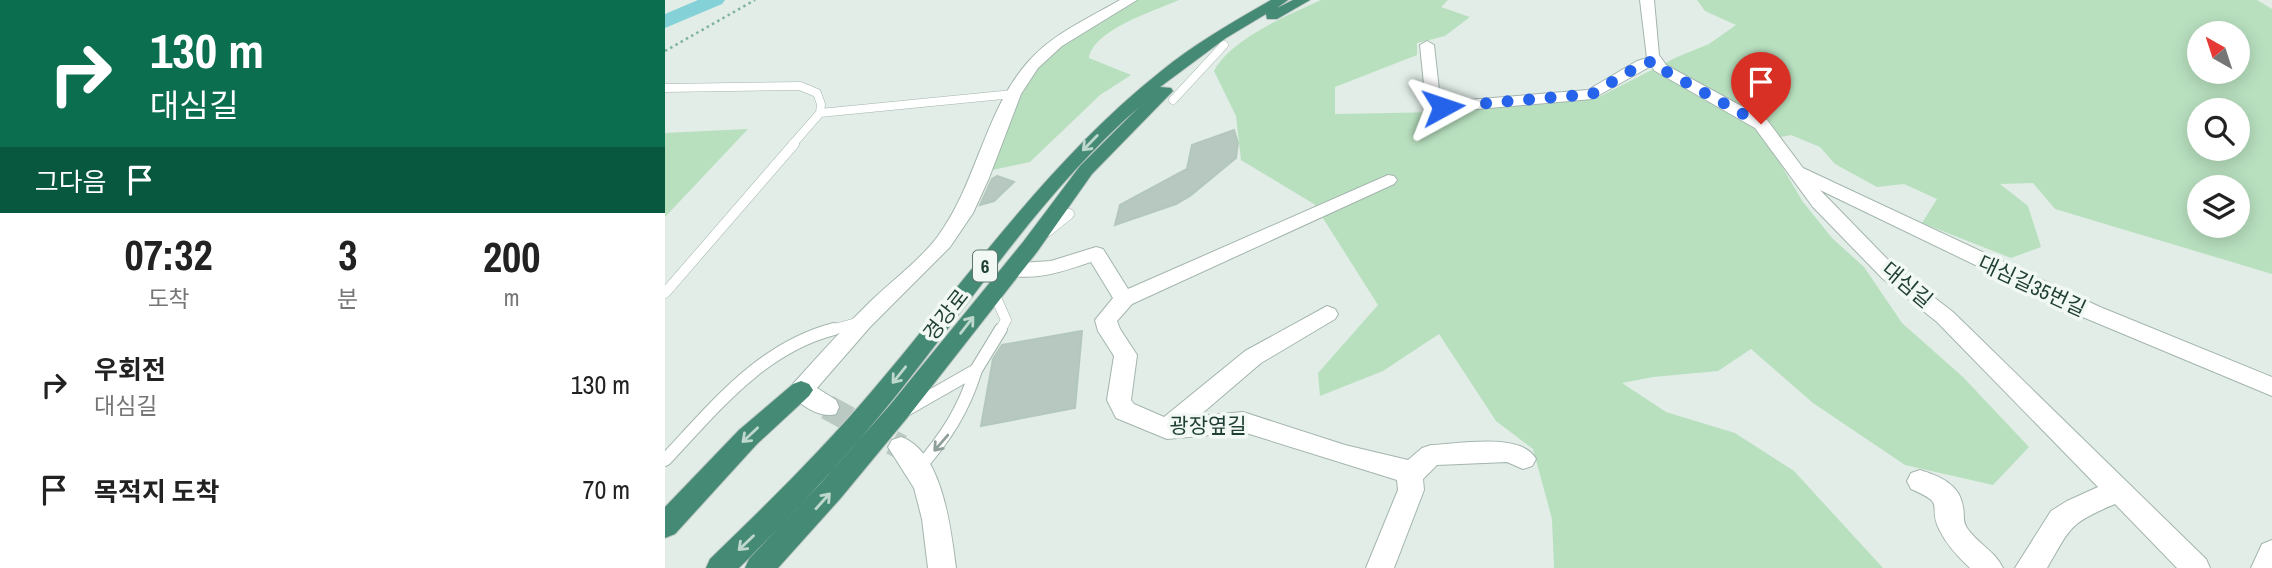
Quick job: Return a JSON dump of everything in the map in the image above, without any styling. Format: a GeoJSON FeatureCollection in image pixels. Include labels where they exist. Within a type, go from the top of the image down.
{"type":"FeatureCollection","features":[{"type":"Feature","properties":{"kind":"highway","name":"경강로"},"geometry":{"type":"LineString","coordinates":[[720,568],[829,457],[899,376],[1047,190],[1104,128],[1183,59],[1235,24],[1281,0]]}},
{"type":"Feature","properties":{"kind":"highway","name":"경강로"},"geometry":{"type":"LineString","coordinates":[[759,568],[848,472],[1032,244],[1064,198],[1120,135],[1171,85],[1224,45],[1303,0]]}},
{"type":"Feature","properties":{"kind":"highway"},"geometry":{"type":"LineString","coordinates":[[665,526],[748,437],[801,390]]}},
{"type":"Feature","properties":{"kind":"street"},"geometry":{"type":"LineString","coordinates":[[827,407],[801,390],[862,322],[943,243],[963,213],[980,178],[1013,94],[1033,65],[1057,43],[1130,0]]}},
{"type":"Feature","properties":{"kind":"street"},"geometry":{"type":"LineString","coordinates":[[1427,45],[1432,99],[1434,104],[1443,107],[1592,94],[1642,64],[1654,61],[1647,0]]}},
{"type":"Feature","properties":{"kind":"street","name":"대심길"},"geometry":{"type":"LineString","coordinates":[[1654,61],[1660,68],[1761,124],[1820,203],[1889,273],[1945,317],[2196,568]]}},
{"type":"Feature","properties":{"kind":"street","name":"대심길35번길"},"geometry":{"type":"LineString","coordinates":[[1798,172],[2059,300],[2155,342],[2272,387]]}},
{"type":"Feature","properties":{"kind":"street"},"geometry":{"type":"LineString","coordinates":[[1012,269],[1052,268],[1096,254],[1124,299],[1388,180]]}},
{"type":"Feature","properties":{"kind":"street","name":"광장옆길"},"geometry":{"type":"LineString","coordinates":[[1124,299],[1106,320],[1108,331],[1126,355],[1119,400],[1125,411],[1167,429],[1243,422],[1345,455],[1399,468],[1410,475]]}},
{"type":"Feature","properties":{"kind":"street"},"geometry":{"type":"LineString","coordinates":[[1167,429],[1253,358],[1327,314]]}},
{"type":"Feature","properties":{"kind":"street"},"geometry":{"type":"LineString","coordinates":[[901,447],[919,468],[933,502],[941,568]]}},
{"type":"Feature","properties":{"kind":"street"},"geometry":{"type":"LineString","coordinates":[[1380,568],[1411,490],[1410,475],[1431,454],[1510,452],[1523,459]]}},
{"type":"Feature","properties":{"kind":"street"},"geometry":{"type":"LineString","coordinates":[[1920,481],[1939,489],[1950,505],[1950,523],[1959,540],[1989,568]]}},
{"type":"Feature","properties":{"kind":"street"},"geometry":{"type":"LineString","coordinates":[[2029,568],[2039,560],[2055,526],[2070,514],[2118,491]]}},
{"type":"Feature","properties":{"kind":"street"},"geometry":{"type":"LineString","coordinates":[[2265,568],[2272,553]]}},
{"type":"Feature","properties":{"kind":"lane"},"geometry":{"type":"LineString","coordinates":[[1173,100],[1224,45]]}},
{"type":"Feature","properties":{"kind":"lane"},"geometry":{"type":"LineString","coordinates":[[665,88],[785,83],[816,91],[822,101],[820,113],[665,293]]}},
{"type":"Feature","properties":{"kind":"lane"},"geometry":{"type":"LineString","coordinates":[[820,113],[1013,94]]}},
{"type":"Feature","properties":{"kind":"lane"},"geometry":{"type":"LineString","coordinates":[[1032,244],[1069,214]]}},
{"type":"Feature","properties":{"kind":"lane"},"geometry":{"type":"LineString","coordinates":[[919,468],[967,405],[976,370],[1006,320],[993,291]]}},
{"type":"Feature","properties":{"kind":"lane"},"geometry":{"type":"LineString","coordinates":[[665,460],[763,363],[811,336],[862,322]]}},
{"type":"Feature","properties":{"kind":"lane"},"geometry":{"type":"LineString","coordinates":[[894,416],[943,392],[976,370]]}},
{"type":"Feature","properties":{"kind":"path"},"geometry":{"type":"LineString","coordinates":[[665,51],[755,0]]}},
{"type":"Feature","properties":{"kind":"green space"},"geometry":{"type":"Polygon","coordinates":[[[1136,0],[1179,0],[1113,30],[1093,48],[1089,58],[1131,75],[1100,95],[1030,162],[974,174],[1035,69],[1070,38],[1136,0]]]}},
{"type":"Feature","properties":{"kind":"green space"},"geometry":{"type":"Polygon","coordinates":[[[1321,0],[1448,0],[1441,7],[1470,17],[1445,36],[1417,43],[1417,55],[1335,87],[1335,114],[1444,112],[1595,99],[1677,57],[1709,44],[1736,25],[1705,11],[1697,0],[2257,0],[2272,9],[2272,274],[2055,209],[2033,183],[2000,184],[2028,206],[2041,247],[2011,258],[1922,223],[1937,199],[1904,184],[1877,187],[1835,164],[1820,147],[1791,135],[1766,140],[1803,202],[1832,238],[1864,267],[1902,323],[1963,377],[2029,447],[1993,485],[1905,465],[1813,403],[1751,349],[1718,371],[1653,377],[1622,383],[1666,412],[1735,433],[1794,471],[1883,568],[1554,568],[1552,519],[1533,449],[1496,421],[1439,334],[1383,371],[1320,396],[1318,373],[1378,305],[1314,204],[1241,160],[1236,116],[1214,71],[1233,49],[1277,21],[1321,0]]]}},
{"type":"Feature","properties":{"kind":"green space"},"geometry":{"type":"Polygon","coordinates":[[[748,129],[665,217],[665,133],[748,129]]]}},
{"type":"Feature","properties":{"kind":"building"},"geometry":{"type":"Polygon","coordinates":[[[1234,130],[1238,143],[1236,158],[1190,196],[1176,204],[1115,225],[1120,205],[1187,169],[1192,145],[1234,130]]]}},
{"type":"Feature","properties":{"kind":"building"},"geometry":{"type":"Polygon","coordinates":[[[997,176],[1014,182],[994,201],[980,205],[992,179],[997,176]]]}},
{"type":"Feature","properties":{"kind":"building"},"geometry":{"type":"Polygon","coordinates":[[[1082,331],[1075,408],[981,426],[993,359],[1002,345],[1082,331]]]}},
{"type":"Feature","properties":{"kind":"waterway"},"geometry":{"type":"LineString","coordinates":[[665,22],[715,0]]}},
{"type":"Feature","properties":{"kind":"tunnel"},"geometry":{"type":"LineString","coordinates":[[827,407],[901,447]]}},
{"type":"Feature","properties":{"kind":"route"},"geometry":{"type":"LineString","coordinates":[[1443,107],[1592,94],[1642,64],[1654,61],[1660,68],[1761,124]]}}]}
